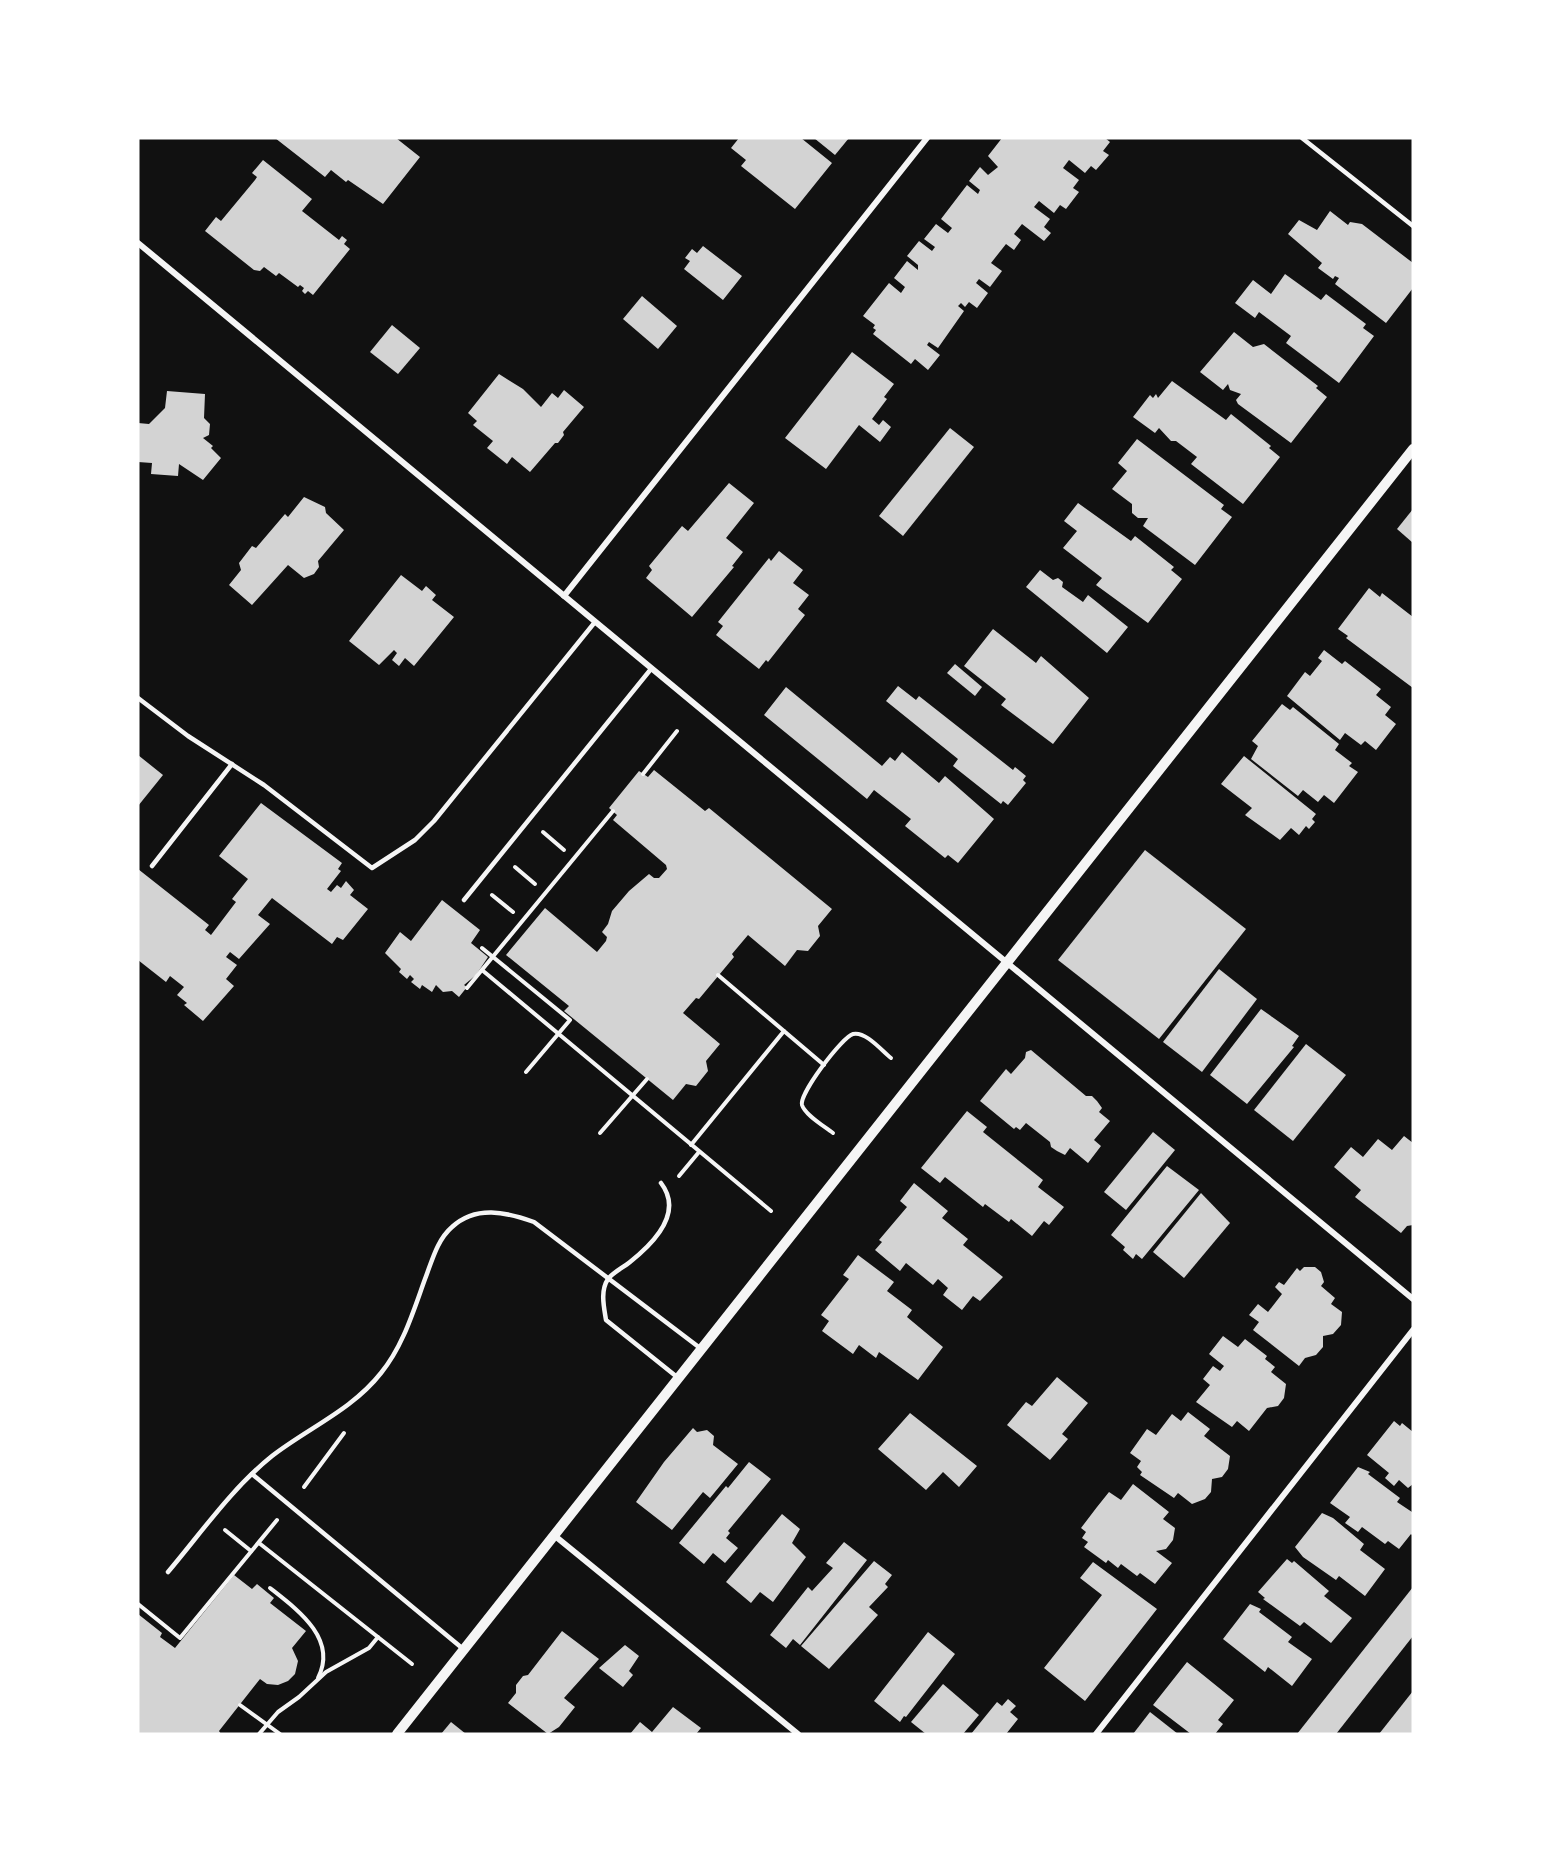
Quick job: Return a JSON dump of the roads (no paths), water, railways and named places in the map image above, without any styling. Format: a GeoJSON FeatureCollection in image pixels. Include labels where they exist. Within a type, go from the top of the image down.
{"type":"FeatureCollection","features":[{"type":"Feature","properties":{"kind":"street"},"geometry":{"type":"LineString","coordinates":[[564,596],[927,138]]}},
{"type":"Feature","properties":{"kind":"street"},"geometry":{"type":"LineString","coordinates":[[138,243],[1413,1299]]}},
{"type":"Feature","properties":{"kind":"street"},"geometry":{"type":"LineString","coordinates":[[398,1734],[1413,449]]}},
{"type":"Feature","properties":{"kind":"street"},"geometry":{"type":"LineString","coordinates":[[1096,1734],[1413,1330]]}},
{"type":"Feature","properties":{"kind":"street"},"geometry":{"type":"LineString","coordinates":[[555,1536],[798,1734]]}},
{"type":"Feature","properties":{"kind":"lane"},"geometry":{"type":"LineString","coordinates":[[1302,138],[1413,226]]}},
{"type":"Feature","properties":{"kind":"lane"},"geometry":{"type":"LineString","coordinates":[[138,698],[188,736],[264,785],[372,868],[415,840],[434,821],[595,622]]}},
{"type":"Feature","properties":{"kind":"lane"},"geometry":{"type":"LineString","coordinates":[[464,900],[651,669]]}},
{"type":"Feature","properties":{"kind":"lane"},"geometry":{"type":"LineString","coordinates":[[152,866],[232,764]]}},
{"type":"Feature","properties":{"kind":"lane"},"geometry":{"type":"LineString","coordinates":[[661,1183],[667,1190],[671,1210],[668,1221],[641,1253],[608,1279],[602,1300],[606,1320],[679,1379]]}},
{"type":"Feature","properties":{"kind":"lane"},"geometry":{"type":"LineString","coordinates":[[168,1572],[252,1474],[296,1438],[342,1409],[381,1374],[404,1336],[442,1237],[453,1225],[489,1211],[511,1214],[534,1222],[702,1350]]}},
{"type":"Feature","properties":{"kind":"lane"},"geometry":{"type":"LineString","coordinates":[[252,1474],[464,1649]]}}]}
